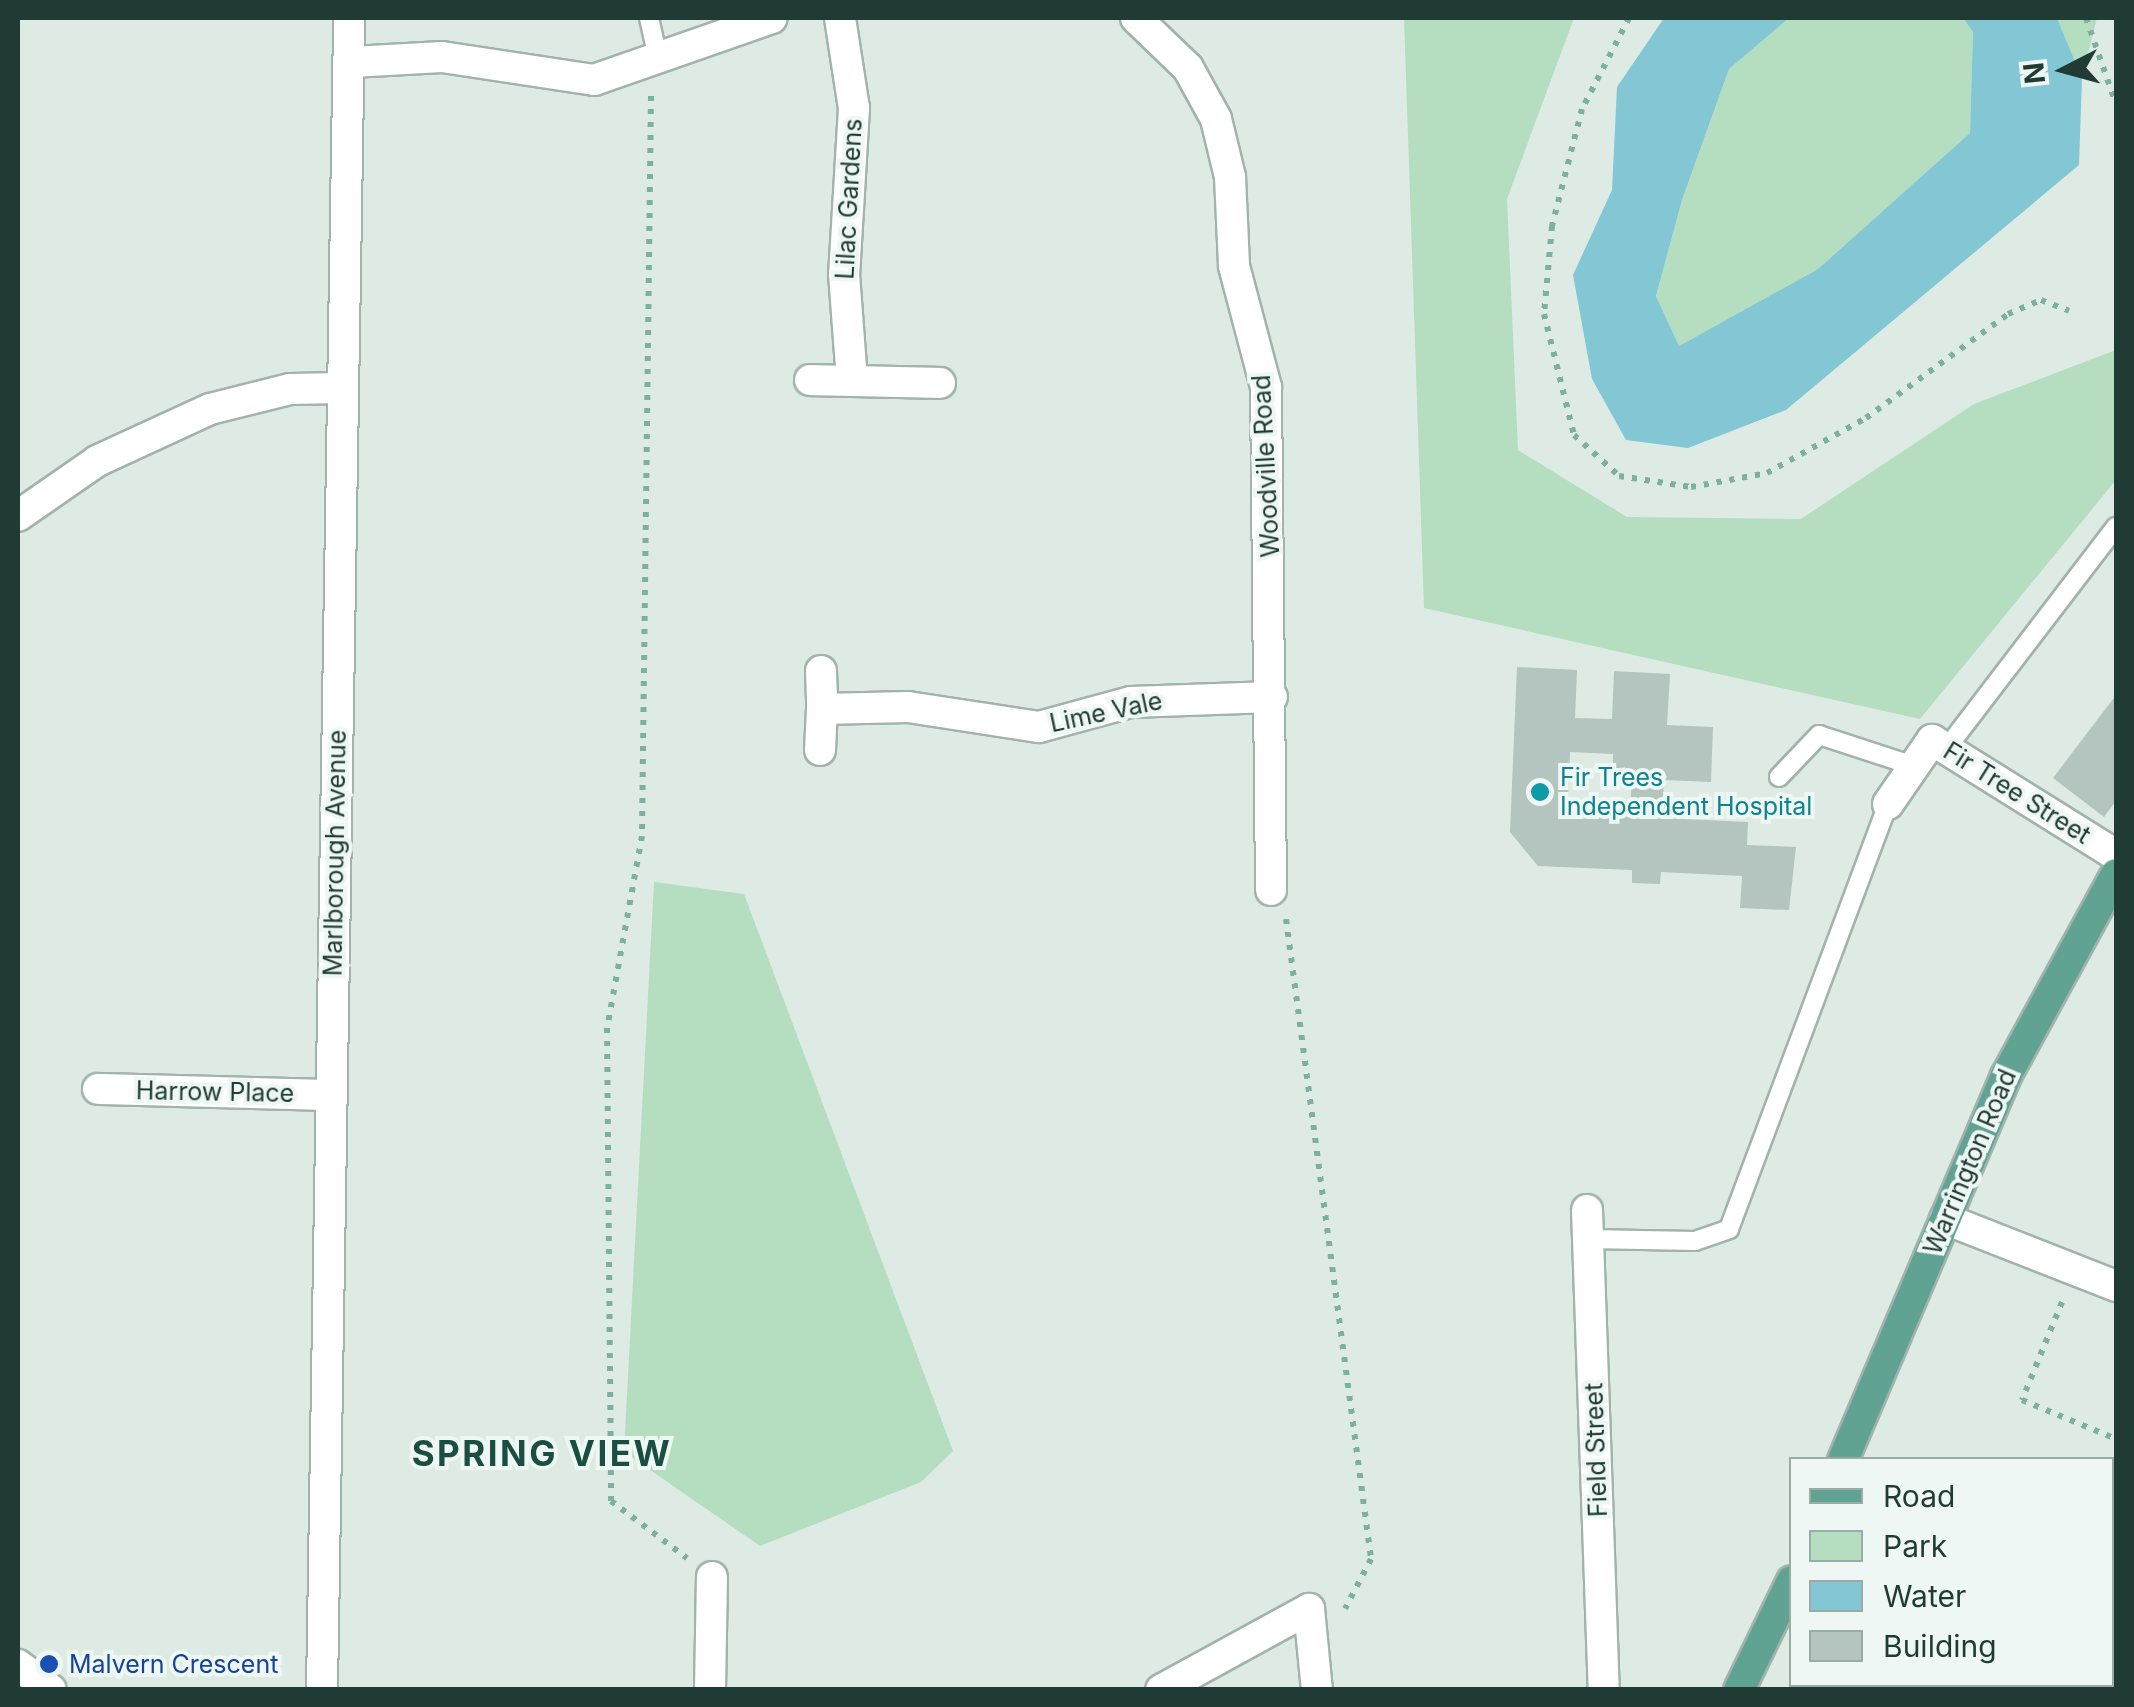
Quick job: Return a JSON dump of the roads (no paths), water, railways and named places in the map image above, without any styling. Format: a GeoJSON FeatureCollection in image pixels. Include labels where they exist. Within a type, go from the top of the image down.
{"type":"FeatureCollection","features":[{"type":"Feature","properties":{"kind":"main road","name":"Warrington Road"},"geometry":{"type":"LineString","coordinates":[[1844,1457],[1945,1219],[2063,962],[2116,874]]}},
{"type":"Feature","properties":{"kind":"main road"},"geometry":{"type":"LineString","coordinates":[[1739,1690],[1789,1587]]}},
{"type":"Feature","properties":{"kind":"street","name":"Marlborough Avenue"},"geometry":{"type":"LineString","coordinates":[[322,1690],[342,388],[352,62],[349,18]]}},
{"type":"Feature","properties":{"kind":"street"},"geometry":{"type":"LineString","coordinates":[[352,62],[442,56],[594,80],[654,64],[772,18]]}},
{"type":"Feature","properties":{"kind":"street","name":"Lilac Gardens"},"geometry":{"type":"LineString","coordinates":[[840,18],[854,108],[844,274],[852,381]]}},
{"type":"Feature","properties":{"kind":"street","name":"Woodville Road"},"geometry":{"type":"LineString","coordinates":[[1148,20],[1204,94],[1230,177],[1234,266],[1266,388],[1271,890]]}},
{"type":"Feature","properties":{"kind":"street"},"geometry":{"type":"LineString","coordinates":[[810,380],[940,383]]}},
{"type":"Feature","properties":{"kind":"street"},"geometry":{"type":"LineString","coordinates":[[18,516],[98,461],[210,409],[290,389],[342,388]]}},
{"type":"Feature","properties":{"kind":"street"},"geometry":{"type":"LineString","coordinates":[[820,750],[821,670]]}},
{"type":"Feature","properties":{"kind":"street","name":"Lime Vale"},"geometry":{"type":"LineString","coordinates":[[822,708],[908,707],[1040,726],[1131,702],[1272,697]]}},
{"type":"Feature","properties":{"kind":"street","name":"Fir Tree Street"},"geometry":{"type":"LineString","coordinates":[[1888,804],[1932,740],[2116,855]]}},
{"type":"Feature","properties":{"kind":"street","name":"Harrow Place"},"geometry":{"type":"LineString","coordinates":[[98,1089],[332,1095]]}},
{"type":"Feature","properties":{"kind":"street"},"geometry":{"type":"LineString","coordinates":[[1945,1219],[2116,1286]]}},
{"type":"Feature","properties":{"kind":"street","name":"Field Street"},"geometry":{"type":"LineString","coordinates":[[1588,1225],[1604,1690]]}},
{"type":"Feature","properties":{"kind":"street"},"geometry":{"type":"LineString","coordinates":[[710,1690],[712,1577]]}},
{"type":"Feature","properties":{"kind":"street"},"geometry":{"type":"LineString","coordinates":[[1162,1690],[1310,1609],[1316,1679]]}},
{"type":"Feature","properties":{"kind":"street"},"geometry":{"type":"LineString","coordinates":[[18,1664],[51,1690]]}},
{"type":"Feature","properties":{"kind":"lane"},"geometry":{"type":"LineString","coordinates":[[650,18],[654,64]]}},
{"type":"Feature","properties":{"kind":"lane"},"geometry":{"type":"LineString","coordinates":[[1946,749],[2116,527]]}},
{"type":"Feature","properties":{"kind":"lane"},"geometry":{"type":"LineString","coordinates":[[1779,778],[1818,735],[1914,766]]}},
{"type":"Feature","properties":{"kind":"lane"},"geometry":{"type":"LineString","coordinates":[[1588,1225],[1695,1241],[1728,1230],[1888,804]]}},
{"type":"Feature","properties":{"kind":"water"},"geometry":{"type":"Polygon","coordinates":[[[1664,18],[1789,18],[1729,69],[1682,200],[1656,296],[1679,346],[1818,269],[1970,133],[1973,32],[1963,18],[2057,18],[2082,78],[2079,165],[1786,410],[1688,448],[1626,440],[1592,379],[1573,275],[1612,190],[1617,87],[1664,18]]]}},
{"type":"Feature","properties":{"kind":"place","name":"Fir Trees Independent Hospital"},"geometry":{"type":"Point","coordinates":[1540,792]}},
{"type":"Feature","properties":{"kind":"place","name":"Malvern Crescent"},"geometry":{"type":"Point","coordinates":[49,1664]}},
{"type":"Feature","properties":{"kind":"district","name":"SPRING VIEW"},"geometry":{"type":"Point","coordinates":[542,1453]}}]}
